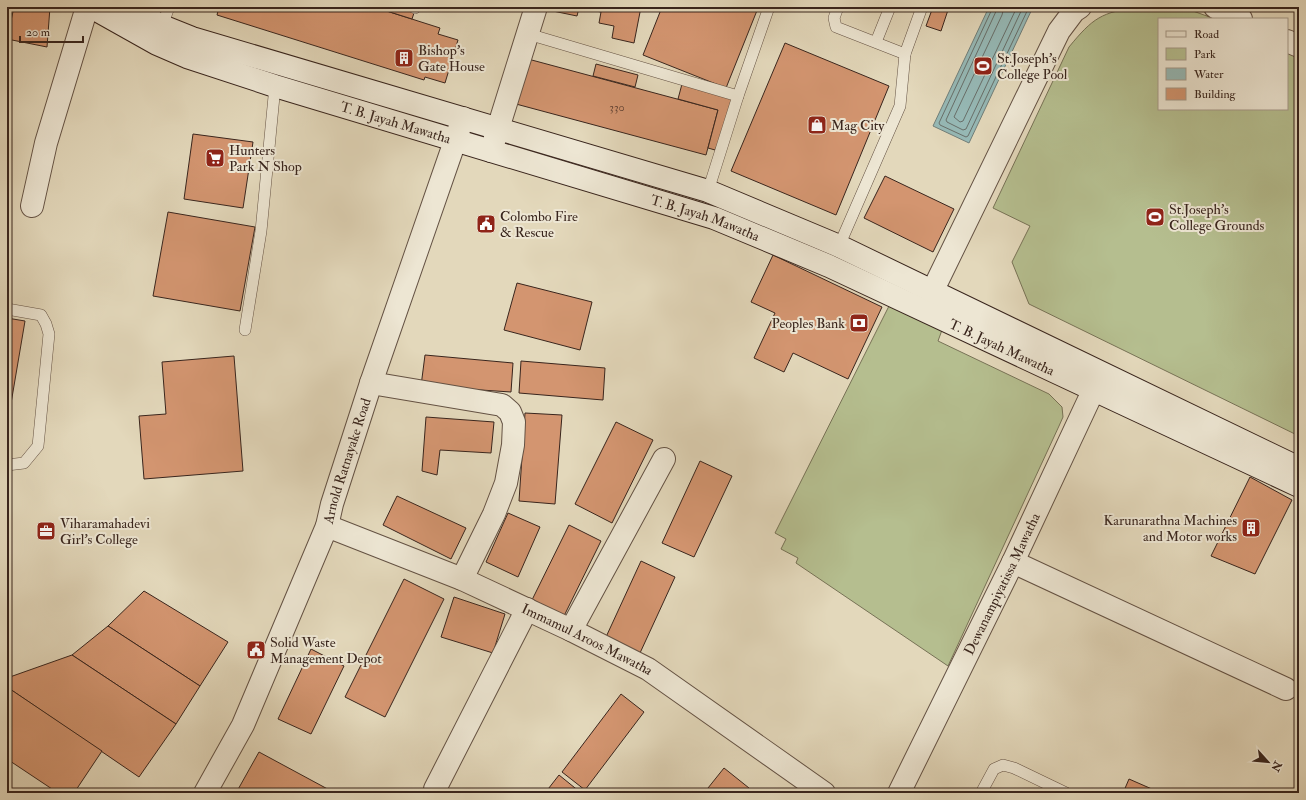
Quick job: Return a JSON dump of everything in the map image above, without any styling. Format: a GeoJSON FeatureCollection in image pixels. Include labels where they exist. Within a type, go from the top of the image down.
{"type":"FeatureCollection","features":[{"type":"Feature","properties":{"kind":"street"},"geometry":{"type":"LineString","coordinates":[[32,206],[46,142],[87,7]]}},
{"type":"Feature","properties":{"kind":"street","name":"T. B. Jayah Mawatha"},"geometry":{"type":"LineString","coordinates":[[91,7],[133,32],[169,49],[276,86],[714,218],[1299,468]]}},
{"type":"Feature","properties":{"kind":"street","name":"T. B. Jayah Mawatha"},"geometry":{"type":"LineString","coordinates":[[129,7],[166,16],[226,49],[708,190],[839,246],[932,292],[1097,382],[1299,486]]}},
{"type":"Feature","properties":{"kind":"street"},"geometry":{"type":"LineString","coordinates":[[491,151],[536,7]]}},
{"type":"Feature","properties":{"kind":"street"},"geometry":{"type":"LineString","coordinates":[[932,292],[1059,31],[1074,10],[1080,7]]}},
{"type":"Feature","properties":{"kind":"street"},"geometry":{"type":"LineString","coordinates":[[1215,7],[1239,18]]}},
{"type":"Feature","properties":{"kind":"street"},"geometry":{"type":"LineString","coordinates":[[1288,40],[1299,46]]}},
{"type":"Feature","properties":{"kind":"street","name":"Arnold Ratnayake Road"},"geometry":{"type":"LineString","coordinates":[[205,793],[243,725],[328,526],[332,504],[371,384],[463,118]]}},
{"type":"Feature","properties":{"kind":"street","name":"Dewanampiyatissa Mawatha"},"geometry":{"type":"LineString","coordinates":[[899,793],[1013,562],[1097,382]]}},
{"type":"Feature","properties":{"kind":"street"},"geometry":{"type":"LineString","coordinates":[[371,384],[502,405],[510,412],[514,422],[513,445],[506,483],[494,514],[462,579]]}},
{"type":"Feature","properties":{"kind":"street"},"geometry":{"type":"LineString","coordinates":[[571,630],[664,459]]}},
{"type":"Feature","properties":{"kind":"street","name":"Immamul Aroos Mawatha"},"geometry":{"type":"LineString","coordinates":[[328,526],[462,579],[571,630],[648,670],[824,793]]}},
{"type":"Feature","properties":{"kind":"street"},"geometry":{"type":"LineString","coordinates":[[1013,562],[1286,689]]}},
{"type":"Feature","properties":{"kind":"street"},"geometry":{"type":"LineString","coordinates":[[435,789],[527,609]]}},
{"type":"Feature","properties":{"kind":"lane"},"geometry":{"type":"LineString","coordinates":[[708,190],[738,96],[769,7]]}},
{"type":"Feature","properties":{"kind":"lane"},"geometry":{"type":"LineString","coordinates":[[838,7],[834,18],[836,26],[905,54]]}},
{"type":"Feature","properties":{"kind":"lane"},"geometry":{"type":"LineString","coordinates":[[876,42],[890,7]]}},
{"type":"Feature","properties":{"kind":"lane"},"geometry":{"type":"LineString","coordinates":[[839,246],[900,106],[905,54],[922,7]]}},
{"type":"Feature","properties":{"kind":"lane"},"geometry":{"type":"LineString","coordinates":[[528,34],[738,96]]}},
{"type":"Feature","properties":{"kind":"lane"},"geometry":{"type":"LineString","coordinates":[[245,330],[261,231],[276,86]]}},
{"type":"Feature","properties":{"kind":"lane"},"geometry":{"type":"LineString","coordinates":[[7,309],[41,315],[49,334],[38,446],[24,463],[7,464]]}},
{"type":"Feature","properties":{"kind":"lane"},"geometry":{"type":"LineString","coordinates":[[981,793],[994,769],[1003,765],[1014,768],[1066,793]]}},
{"type":"Feature","properties":{"kind":"green space","name":"St.Joseph's College Grounds"},"geometry":{"type":"Polygon","coordinates":[[[1140,7],[1182,7],[1212,18],[1158,18],[1158,110],[1288,110],[1288,50],[1299,56],[1299,436],[1029,304],[1012,262],[1030,226],[993,208],[1069,47],[1085,29],[1099,18],[1116,11],[1140,7]]]}},
{"type":"Feature","properties":{"kind":"green space"},"geometry":{"type":"Polygon","coordinates":[[[889,306],[942,330],[938,341],[1049,394],[1062,407],[1063,417],[948,666],[796,563],[798,558],[781,549],[786,539],[775,533],[889,306]]]}},
{"type":"Feature","properties":{"kind":"water","name":"St.Joseph's College Pool"},"geometry":{"type":"Polygon","coordinates":[[[989,7],[1033,7],[969,143],[933,126],[989,7]]]}},
{"type":"Feature","properties":{"kind":"building"},"geometry":{"type":"Polygon","coordinates":[[[14,7],[50,7],[47,47],[7,39],[14,7]]]}},
{"type":"Feature","properties":{"kind":"building","name":"Bishop's Gate House"},"geometry":{"type":"Polygon","coordinates":[[[219,7],[374,7],[440,28],[438,34],[458,40],[445,83],[425,77],[424,80],[217,15],[219,7]]]}},
{"type":"Feature","properties":{"kind":"building"},"geometry":{"type":"Polygon","coordinates":[[[374,7],[404,7],[415,10],[412,19],[374,7]]]}},
{"type":"Feature","properties":{"kind":"building"},"geometry":{"type":"Polygon","coordinates":[[[548,7],[641,7],[634,43],[612,38],[614,26],[599,23],[601,12],[579,8],[577,16],[548,10],[548,7]]]}},
{"type":"Feature","properties":{"kind":"building"},"geometry":{"type":"Polygon","coordinates":[[[662,7],[726,7],[735,10],[736,7],[758,8],[726,88],[643,55],[662,7]]]}},
{"type":"Feature","properties":{"kind":"building"},"geometry":{"type":"Polygon","coordinates":[[[933,7],[949,7],[941,31],[926,26],[933,7]]]}},
{"type":"Feature","properties":{"kind":"building"},"geometry":{"type":"Polygon","coordinates":[[[1285,7],[1299,7],[1299,14],[1285,7]]]}},
{"type":"Feature","properties":{"kind":"building"},"geometry":{"type":"Polygon","coordinates":[[[785,43],[889,86],[836,215],[731,171],[785,43]]]}},
{"type":"Feature","properties":{"kind":"building"},"geometry":{"type":"Polygon","coordinates":[[[528,59],[718,110],[706,155],[516,104],[528,59]]]}},
{"type":"Feature","properties":{"kind":"building"},"geometry":{"type":"Polygon","coordinates":[[[596,64],[638,75],[635,87],[593,76],[596,64]]]}},
{"type":"Feature","properties":{"kind":"building"},"geometry":{"type":"Polygon","coordinates":[[[682,84],[733,98],[724,132],[715,150],[708,148],[718,110],[678,99],[682,84]]]}},
{"type":"Feature","properties":{"kind":"building"},"geometry":{"type":"Polygon","coordinates":[[[193,134],[253,142],[243,208],[184,199],[193,134]]]}},
{"type":"Feature","properties":{"kind":"building"},"geometry":{"type":"Polygon","coordinates":[[[885,176],[954,209],[933,252],[864,218],[885,176]]]}},
{"type":"Feature","properties":{"kind":"building"},"geometry":{"type":"Polygon","coordinates":[[[168,212],[255,227],[240,311],[153,296],[168,212]]]}},
{"type":"Feature","properties":{"kind":"building"},"geometry":{"type":"Polygon","coordinates":[[[773,255],[882,307],[848,379],[793,353],[784,372],[754,358],[775,313],[751,302],[773,255]]]}},
{"type":"Feature","properties":{"kind":"building"},"geometry":{"type":"Polygon","coordinates":[[[517,283],[592,302],[580,350],[504,330],[517,283]]]}},
{"type":"Feature","properties":{"kind":"building"},"geometry":{"type":"Polygon","coordinates":[[[7,318],[25,321],[7,427],[7,318]]]}},
{"type":"Feature","properties":{"kind":"building"},"geometry":{"type":"Polygon","coordinates":[[[425,355],[513,363],[511,392],[421,386],[425,355]]]}},
{"type":"Feature","properties":{"kind":"building"},"geometry":{"type":"Polygon","coordinates":[[[234,356],[243,471],[144,479],[139,416],[166,414],[162,362],[234,356]]]}},
{"type":"Feature","properties":{"kind":"building"},"geometry":{"type":"Polygon","coordinates":[[[521,361],[605,368],[603,400],[519,393],[521,361]]]}},
{"type":"Feature","properties":{"kind":"building"},"geometry":{"type":"Polygon","coordinates":[[[525,413],[562,415],[555,504],[519,501],[525,413]]]}},
{"type":"Feature","properties":{"kind":"building"},"geometry":{"type":"Polygon","coordinates":[[[426,417],[494,422],[491,453],[440,450],[437,475],[422,471],[426,417]]]}},
{"type":"Feature","properties":{"kind":"building"},"geometry":{"type":"Polygon","coordinates":[[[616,422],[653,440],[612,523],[575,504],[616,422]]]}},
{"type":"Feature","properties":{"kind":"building"},"geometry":{"type":"Polygon","coordinates":[[[700,461],[732,476],[694,557],[662,543],[700,461]]]}},
{"type":"Feature","properties":{"kind":"building","name":"Karunarathna Machines and Motor works"},"geometry":{"type":"Polygon","coordinates":[[[1250,477],[1292,500],[1255,574],[1211,556],[1250,477]]]}},
{"type":"Feature","properties":{"kind":"building"},"geometry":{"type":"Polygon","coordinates":[[[397,496],[466,528],[451,559],[383,525],[397,496]]]}},
{"type":"Feature","properties":{"kind":"building"},"geometry":{"type":"Polygon","coordinates":[[[508,513],[540,527],[518,577],[486,562],[508,513]]]}},
{"type":"Feature","properties":{"kind":"building"},"geometry":{"type":"Polygon","coordinates":[[[569,525],[601,541],[562,620],[530,604],[569,525]]]}},
{"type":"Feature","properties":{"kind":"building"},"geometry":{"type":"Polygon","coordinates":[[[641,561],[675,577],[640,653],[606,637],[641,561]]]}},
{"type":"Feature","properties":{"kind":"building"},"geometry":{"type":"Polygon","coordinates":[[[404,579],[444,599],[385,717],[345,697],[404,579]]]}},
{"type":"Feature","properties":{"kind":"building"},"geometry":{"type":"Polygon","coordinates":[[[144,591],[228,642],[200,686],[108,626],[144,591]]]}},
{"type":"Feature","properties":{"kind":"building"},"geometry":{"type":"Polygon","coordinates":[[[454,597],[505,614],[493,653],[441,637],[454,597]]]}},
{"type":"Feature","properties":{"kind":"building"},"geometry":{"type":"Polygon","coordinates":[[[108,626],[200,686],[176,724],[72,655],[108,626]]]}},
{"type":"Feature","properties":{"kind":"building"},"geometry":{"type":"Polygon","coordinates":[[[311,649],[344,666],[311,734],[278,719],[311,649]]]}},
{"type":"Feature","properties":{"kind":"building"},"geometry":{"type":"Polygon","coordinates":[[[72,655],[176,724],[139,777],[7,687],[7,678],[72,655]]]}},
{"type":"Feature","properties":{"kind":"building"},"geometry":{"type":"Polygon","coordinates":[[[7,687],[102,751],[74,793],[58,793],[7,759],[7,687]]]}},
{"type":"Feature","properties":{"kind":"building"},"geometry":{"type":"Polygon","coordinates":[[[621,694],[644,712],[585,790],[562,772],[621,694]]]}},
{"type":"Feature","properties":{"kind":"building"},"geometry":{"type":"Polygon","coordinates":[[[259,752],[335,793],[236,793],[259,752]]]}},
{"type":"Feature","properties":{"kind":"building"},"geometry":{"type":"Polygon","coordinates":[[[724,768],[749,788],[745,793],[704,793],[724,768]]]}},
{"type":"Feature","properties":{"kind":"building"},"geometry":{"type":"Polygon","coordinates":[[[559,775],[580,792],[545,793],[559,775]]]}},
{"type":"Feature","properties":{"kind":"building"},"geometry":{"type":"Polygon","coordinates":[[[1129,779],[1161,793],[1123,793],[1129,779]]]}},
{"type":"Feature","properties":{"kind":"place","name":"Bishop's Gate House"},"geometry":{"type":"Point","coordinates":[404,58]}},
{"type":"Feature","properties":{"kind":"place","name":"St.Joseph's College Pool"},"geometry":{"type":"Point","coordinates":[983,66]}},
{"type":"Feature","properties":{"kind":"place","name":"Mag City"},"geometry":{"type":"Point","coordinates":[817,125]}},
{"type":"Feature","properties":{"kind":"place","name":"Hunters Park N Shop"},"geometry":{"type":"Point","coordinates":[215,158]}},
{"type":"Feature","properties":{"kind":"place","name":"St.Joseph's College Grounds"},"geometry":{"type":"Point","coordinates":[1155,217]}},
{"type":"Feature","properties":{"kind":"place","name":"Colombo Fire & Rescue"},"geometry":{"type":"Point","coordinates":[486,224]}},
{"type":"Feature","properties":{"kind":"place","name":"Peoples Bank"},"geometry":{"type":"Point","coordinates":[859,323]}},
{"type":"Feature","properties":{"kind":"place","name":"Karunarathna Machines and Motor works"},"geometry":{"type":"Point","coordinates":[1251,528]}},
{"type":"Feature","properties":{"kind":"place","name":"Viharamahadevi Girl's College"},"geometry":{"type":"Point","coordinates":[46,531]}},
{"type":"Feature","properties":{"kind":"place","name":"Solid Waste Management Depot"},"geometry":{"type":"Point","coordinates":[256,650]}}]}
